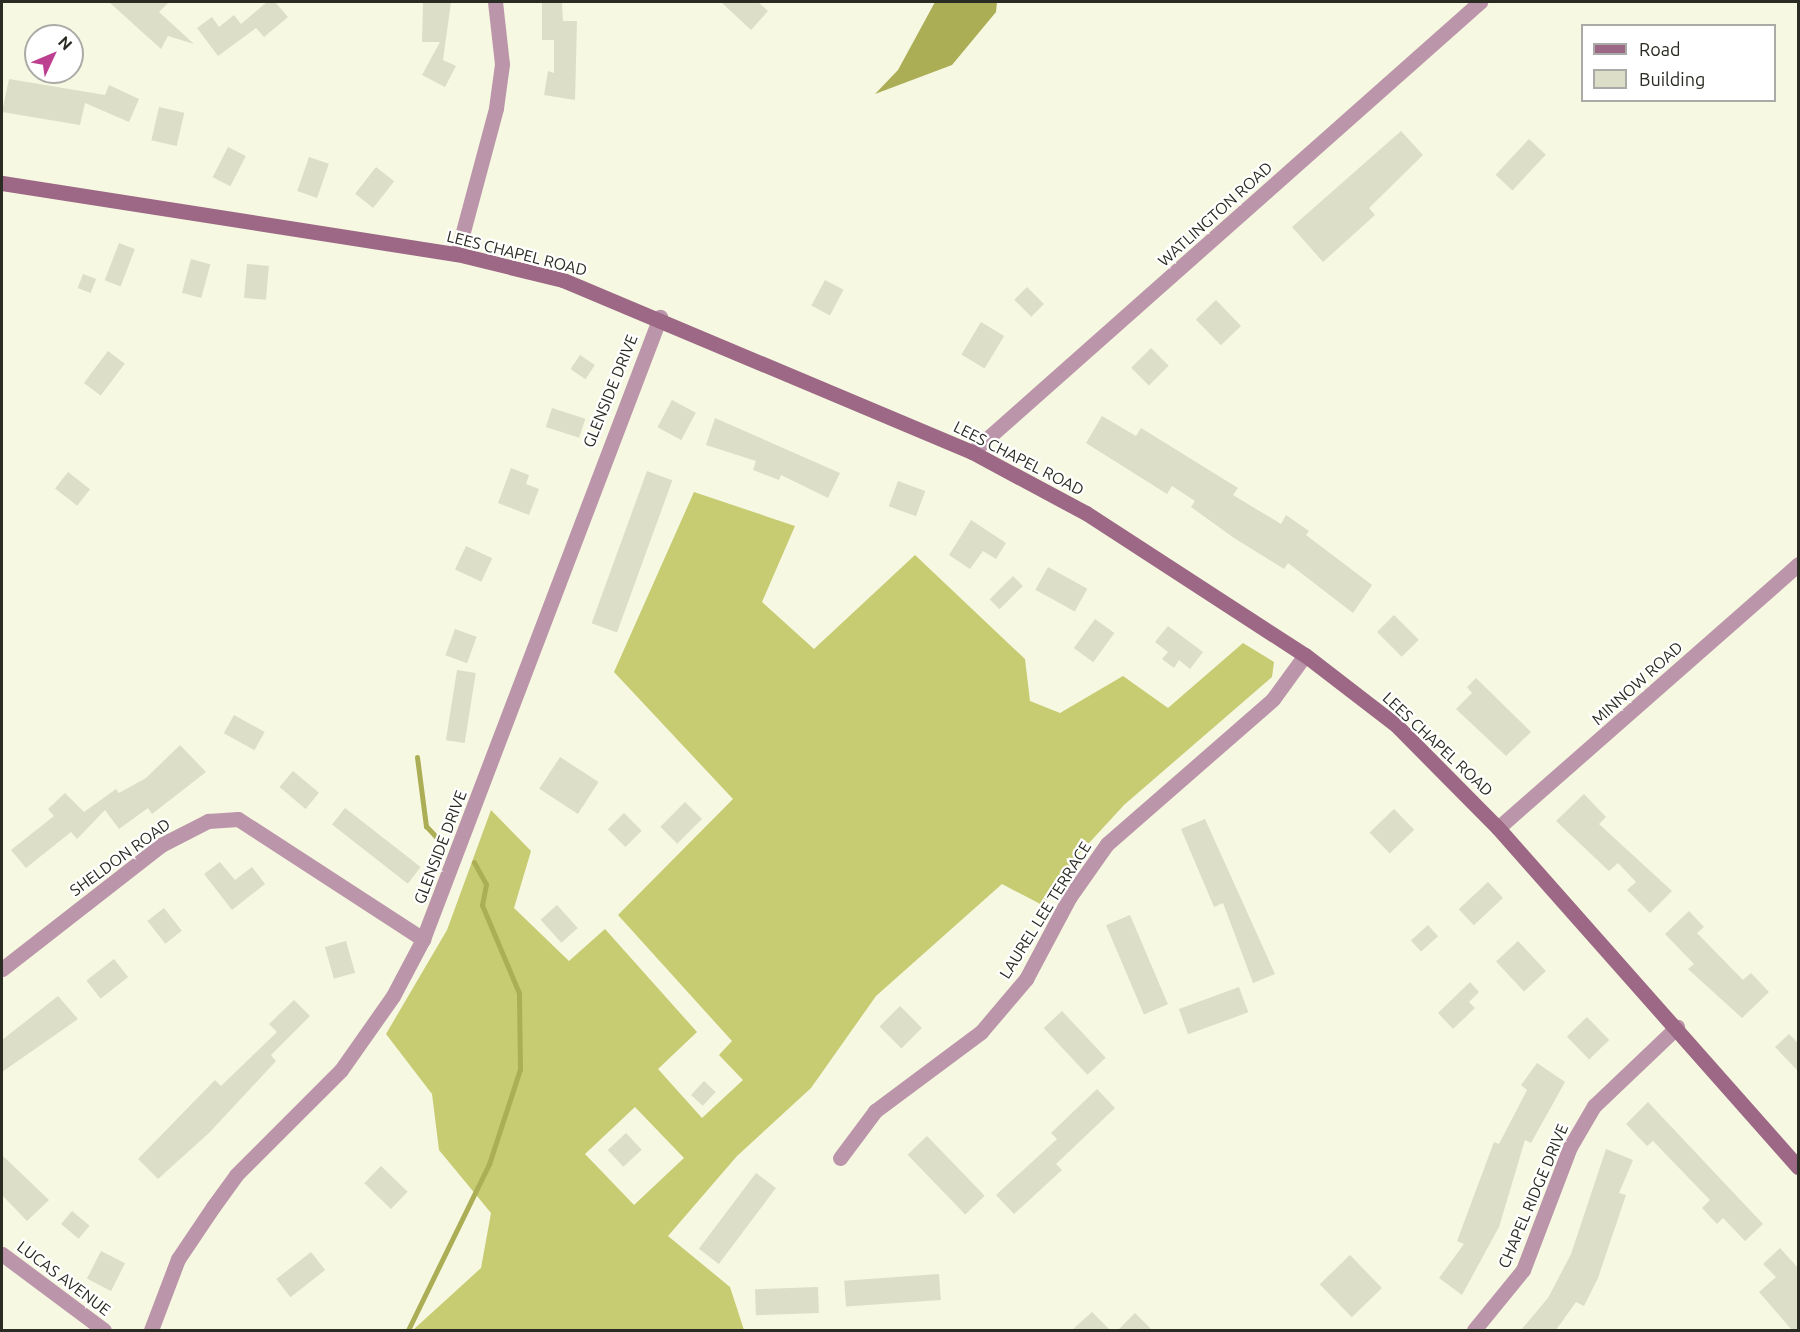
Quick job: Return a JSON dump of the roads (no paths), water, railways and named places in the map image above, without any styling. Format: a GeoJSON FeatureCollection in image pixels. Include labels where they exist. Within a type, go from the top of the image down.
{"type":"FeatureCollection","features":[{"type":"Feature","properties":{"kind":"main road","name":"LEES CHAPEL ROAD"},"geometry":{"type":"LineString","coordinates":[[2,183],[457,254],[563,280],[660,316],[972,452],[1086,513],[1305,655],[1396,725],[1498,828],[1677,1027],[1798,1167]]}},
{"type":"Feature","properties":{"kind":"street"},"geometry":{"type":"LineString","coordinates":[[457,254],[496,108],[502,64],[495,2]]}},
{"type":"Feature","properties":{"kind":"street","name":"WATLINGTON ROAD"},"geometry":{"type":"LineString","coordinates":[[972,452],[1480,2]]}},
{"type":"Feature","properties":{"kind":"street","name":"GLENSIDE DRIVE"},"geometry":{"type":"LineString","coordinates":[[151,1330],[178,1259],[213,1207],[236,1175],[341,1070],[393,996],[423,939],[610,437],[660,316]]}},
{"type":"Feature","properties":{"kind":"street","name":"MINNOW ROAD"},"geometry":{"type":"LineString","coordinates":[[1498,828],[1798,564]]}},
{"type":"Feature","properties":{"kind":"street","name":"LAUREL LEE TERRACE"},"geometry":{"type":"LineString","coordinates":[[840,1158],[875,1111],[981,1032],[1026,979],[1069,898],[1107,844],[1273,699],[1305,655]]}},
{"type":"Feature","properties":{"kind":"street","name":"SHELDON ROAD"},"geometry":{"type":"LineString","coordinates":[[2,969],[162,845],[208,821],[238,819],[423,939]]}},
{"type":"Feature","properties":{"kind":"street","name":"CHAPEL RIDGE DRIVE"},"geometry":{"type":"LineString","coordinates":[[1474,1330],[1523,1270],[1570,1147],[1594,1106],[1677,1027]]}},
{"type":"Feature","properties":{"kind":"street","name":"LUCAS AVENUE"},"geometry":{"type":"LineString","coordinates":[[2,1254],[104,1330]]}},
{"type":"Feature","properties":{"kind":"waterway"},"geometry":{"type":"LineString","coordinates":[[417,757],[426,826],[444,845]]}},
{"type":"Feature","properties":{"kind":"waterway"},"geometry":{"type":"LineString","coordinates":[[408,1330],[489,1164],[520,1069],[519,993],[482,905],[486,884],[474,862]]}}]}
